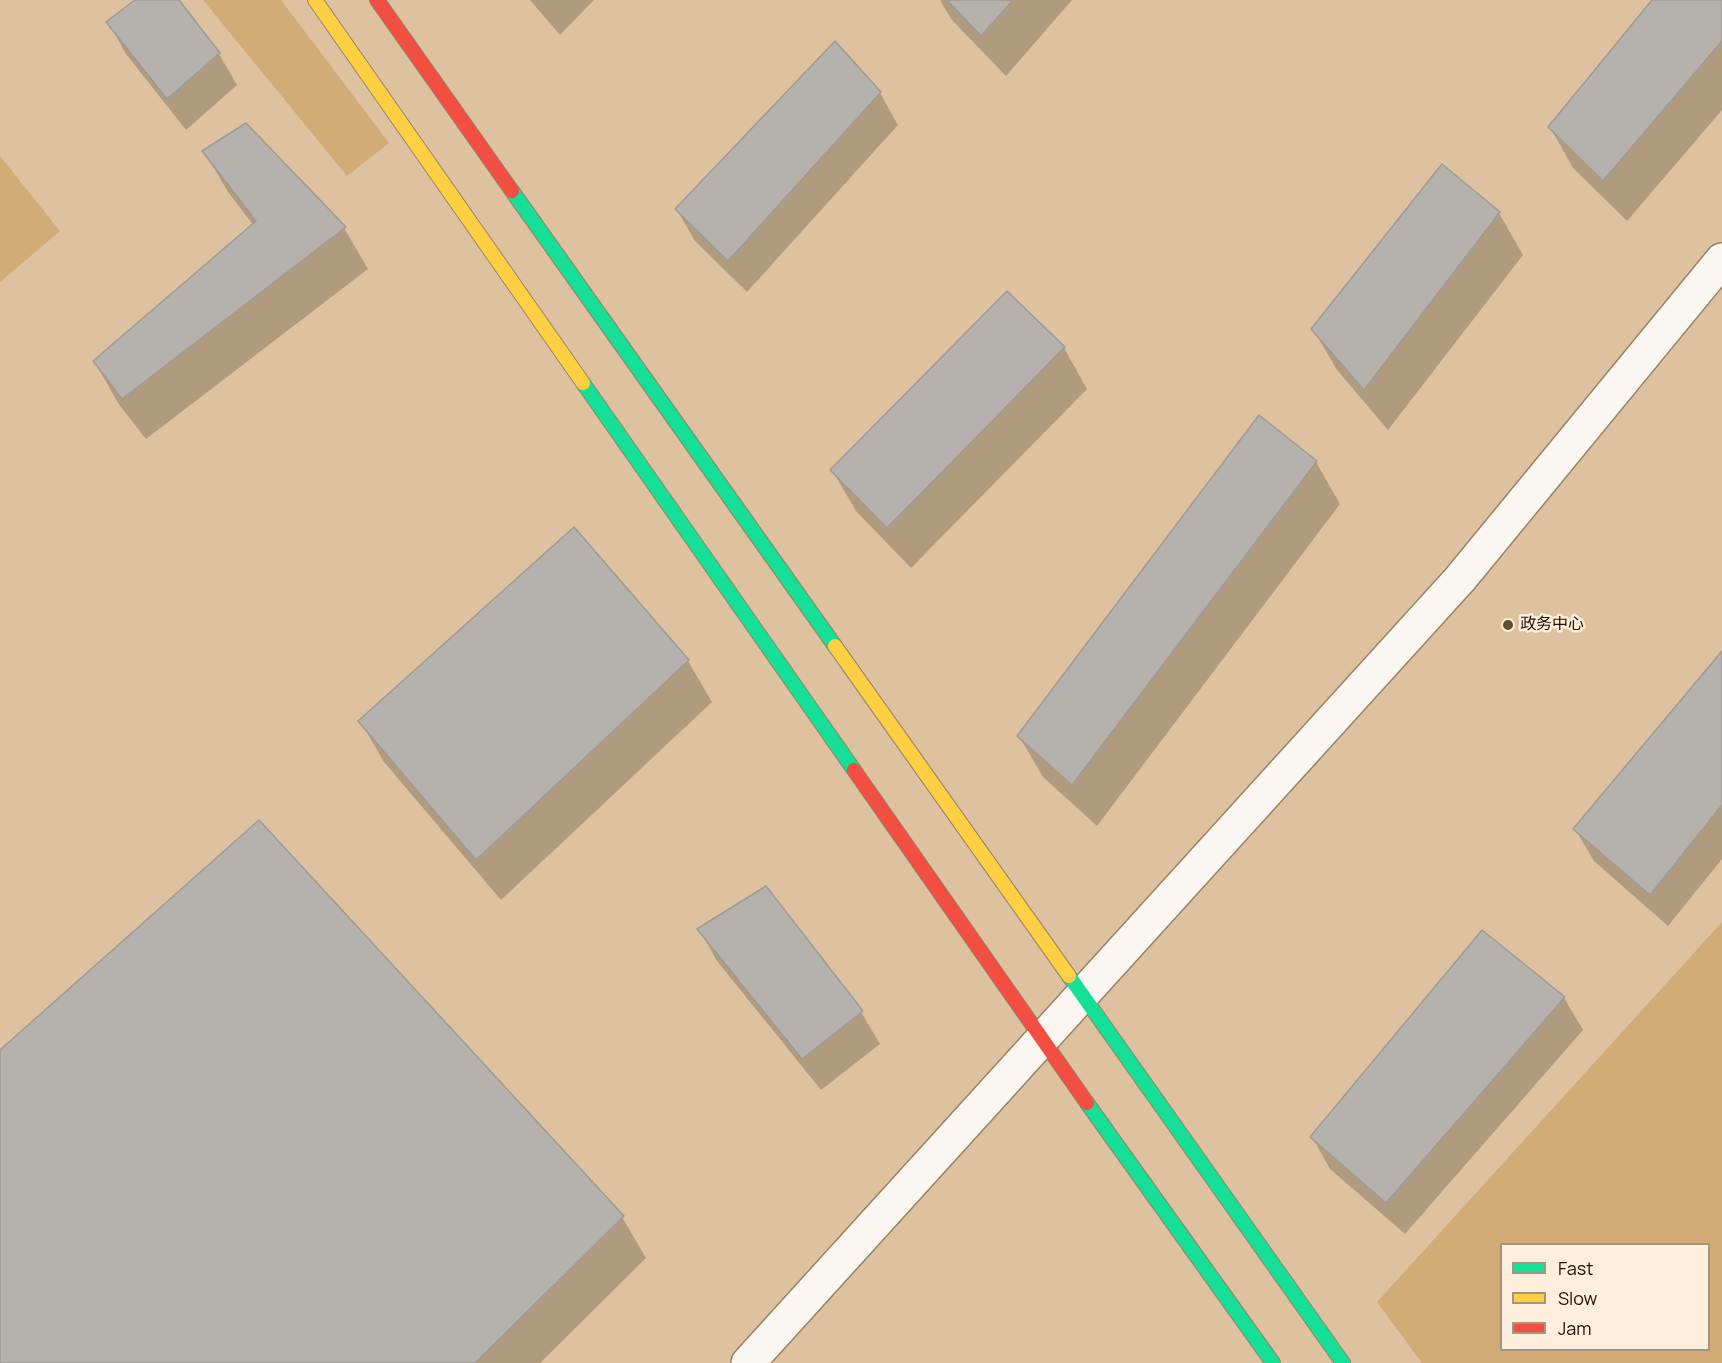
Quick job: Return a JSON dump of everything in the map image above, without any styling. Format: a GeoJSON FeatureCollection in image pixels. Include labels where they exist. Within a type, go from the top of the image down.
{"type":"FeatureCollection","features":[{"type":"Feature","properties":{"kind":"street"},"geometry":{"type":"LineString","coordinates":[[315,0],[1042,1039],[1273,1363]]}},
{"type":"Feature","properties":{"kind":"street"},"geometry":{"type":"LineString","coordinates":[[377,0],[1343,1363]]}},
{"type":"Feature","properties":{"kind":"street"},"geometry":{"type":"LineString","coordinates":[[748,1363],[1460,579],[1722,260]]}},
{"type":"Feature","properties":{"kind":"shaded area"},"geometry":{"type":"Polygon","coordinates":[[[203,0],[281,0],[389,143],[347,176],[203,0]]]}},
{"type":"Feature","properties":{"kind":"shaded area"},"geometry":{"type":"Polygon","coordinates":[[[0,156],[60,231],[0,282],[0,156]]]}},
{"type":"Feature","properties":{"kind":"shaded area"},"geometry":{"type":"Polygon","coordinates":[[[1722,922],[1722,1363],[1422,1363],[1377,1302],[1722,922]]]}},
{"type":"Feature","properties":{"kind":"building"},"geometry":{"type":"Polygon","coordinates":[[[135,0],[179,0],[220,53],[167,99],[106,22],[135,0]]]}},
{"type":"Feature","properties":{"kind":"building"},"geometry":{"type":"Polygon","coordinates":[[[947,0],[1013,0],[981,36],[947,0]]]}},
{"type":"Feature","properties":{"kind":"building"},"geometry":{"type":"Polygon","coordinates":[[[1652,0],[1722,0],[1722,41],[1603,181],[1548,127],[1652,0]]]}},
{"type":"Feature","properties":{"kind":"building"},"geometry":{"type":"Polygon","coordinates":[[[835,41],[881,92],[728,261],[675,209],[835,41]]]}},
{"type":"Feature","properties":{"kind":"building"},"geometry":{"type":"Polygon","coordinates":[[[246,123],[346,227],[122,399],[93,361],[256,221],[202,151],[246,123]]]}},
{"type":"Feature","properties":{"kind":"building"},"geometry":{"type":"Polygon","coordinates":[[[1442,164],[1500,212],[1364,390],[1311,329],[1442,164]]]}},
{"type":"Feature","properties":{"kind":"building"},"geometry":{"type":"Polygon","coordinates":[[[1007,291],[1065,347],[887,528],[830,470],[1007,291]]]}},
{"type":"Feature","properties":{"kind":"building"},"geometry":{"type":"Polygon","coordinates":[[[1259,415],[1317,461],[1072,785],[1017,736],[1259,415]]]}},
{"type":"Feature","properties":{"kind":"building"},"geometry":{"type":"Polygon","coordinates":[[[574,527],[689,660],[476,860],[358,721],[574,527]]]}},
{"type":"Feature","properties":{"kind":"building"},"geometry":{"type":"Polygon","coordinates":[[[1722,651],[1722,805],[1650,895],[1573,829],[1722,651]]]}},
{"type":"Feature","properties":{"kind":"building"},"geometry":{"type":"Polygon","coordinates":[[[259,820],[624,1216],[475,1363],[0,1363],[0,1050],[259,820]]]}},
{"type":"Feature","properties":{"kind":"building"},"geometry":{"type":"Polygon","coordinates":[[[766,886],[863,1011],[802,1059],[697,929],[766,886]]]}},
{"type":"Feature","properties":{"kind":"building"},"geometry":{"type":"Polygon","coordinates":[[[1482,930],[1565,997],[1386,1203],[1310,1137],[1482,930]]]}},
{"type":"Feature","properties":{"kind":"traffic: fast"},"geometry":{"type":"LineString","coordinates":[[512,191],[835,646]]}},
{"type":"Feature","properties":{"kind":"traffic: fast"},"geometry":{"type":"LineString","coordinates":[[583,383],[854,770]]}},
{"type":"Feature","properties":{"kind":"traffic: fast"},"geometry":{"type":"LineString","coordinates":[[1069,976],[1343,1363]]}},
{"type":"Feature","properties":{"kind":"traffic: fast"},"geometry":{"type":"LineString","coordinates":[[1087,1103],[1273,1363]]}},
{"type":"Feature","properties":{"kind":"traffic: slow"},"geometry":{"type":"LineString","coordinates":[[315,0],[583,383]]}},
{"type":"Feature","properties":{"kind":"traffic: slow"},"geometry":{"type":"LineString","coordinates":[[835,646],[1069,976]]}},
{"type":"Feature","properties":{"kind":"traffic: jam"},"geometry":{"type":"LineString","coordinates":[[377,0],[512,191]]}},
{"type":"Feature","properties":{"kind":"traffic: jam"},"geometry":{"type":"LineString","coordinates":[[854,770],[1087,1103]]}},
{"type":"Feature","properties":{"kind":"place","name":"政务中心"},"geometry":{"type":"Point","coordinates":[1508,625]}}]}
